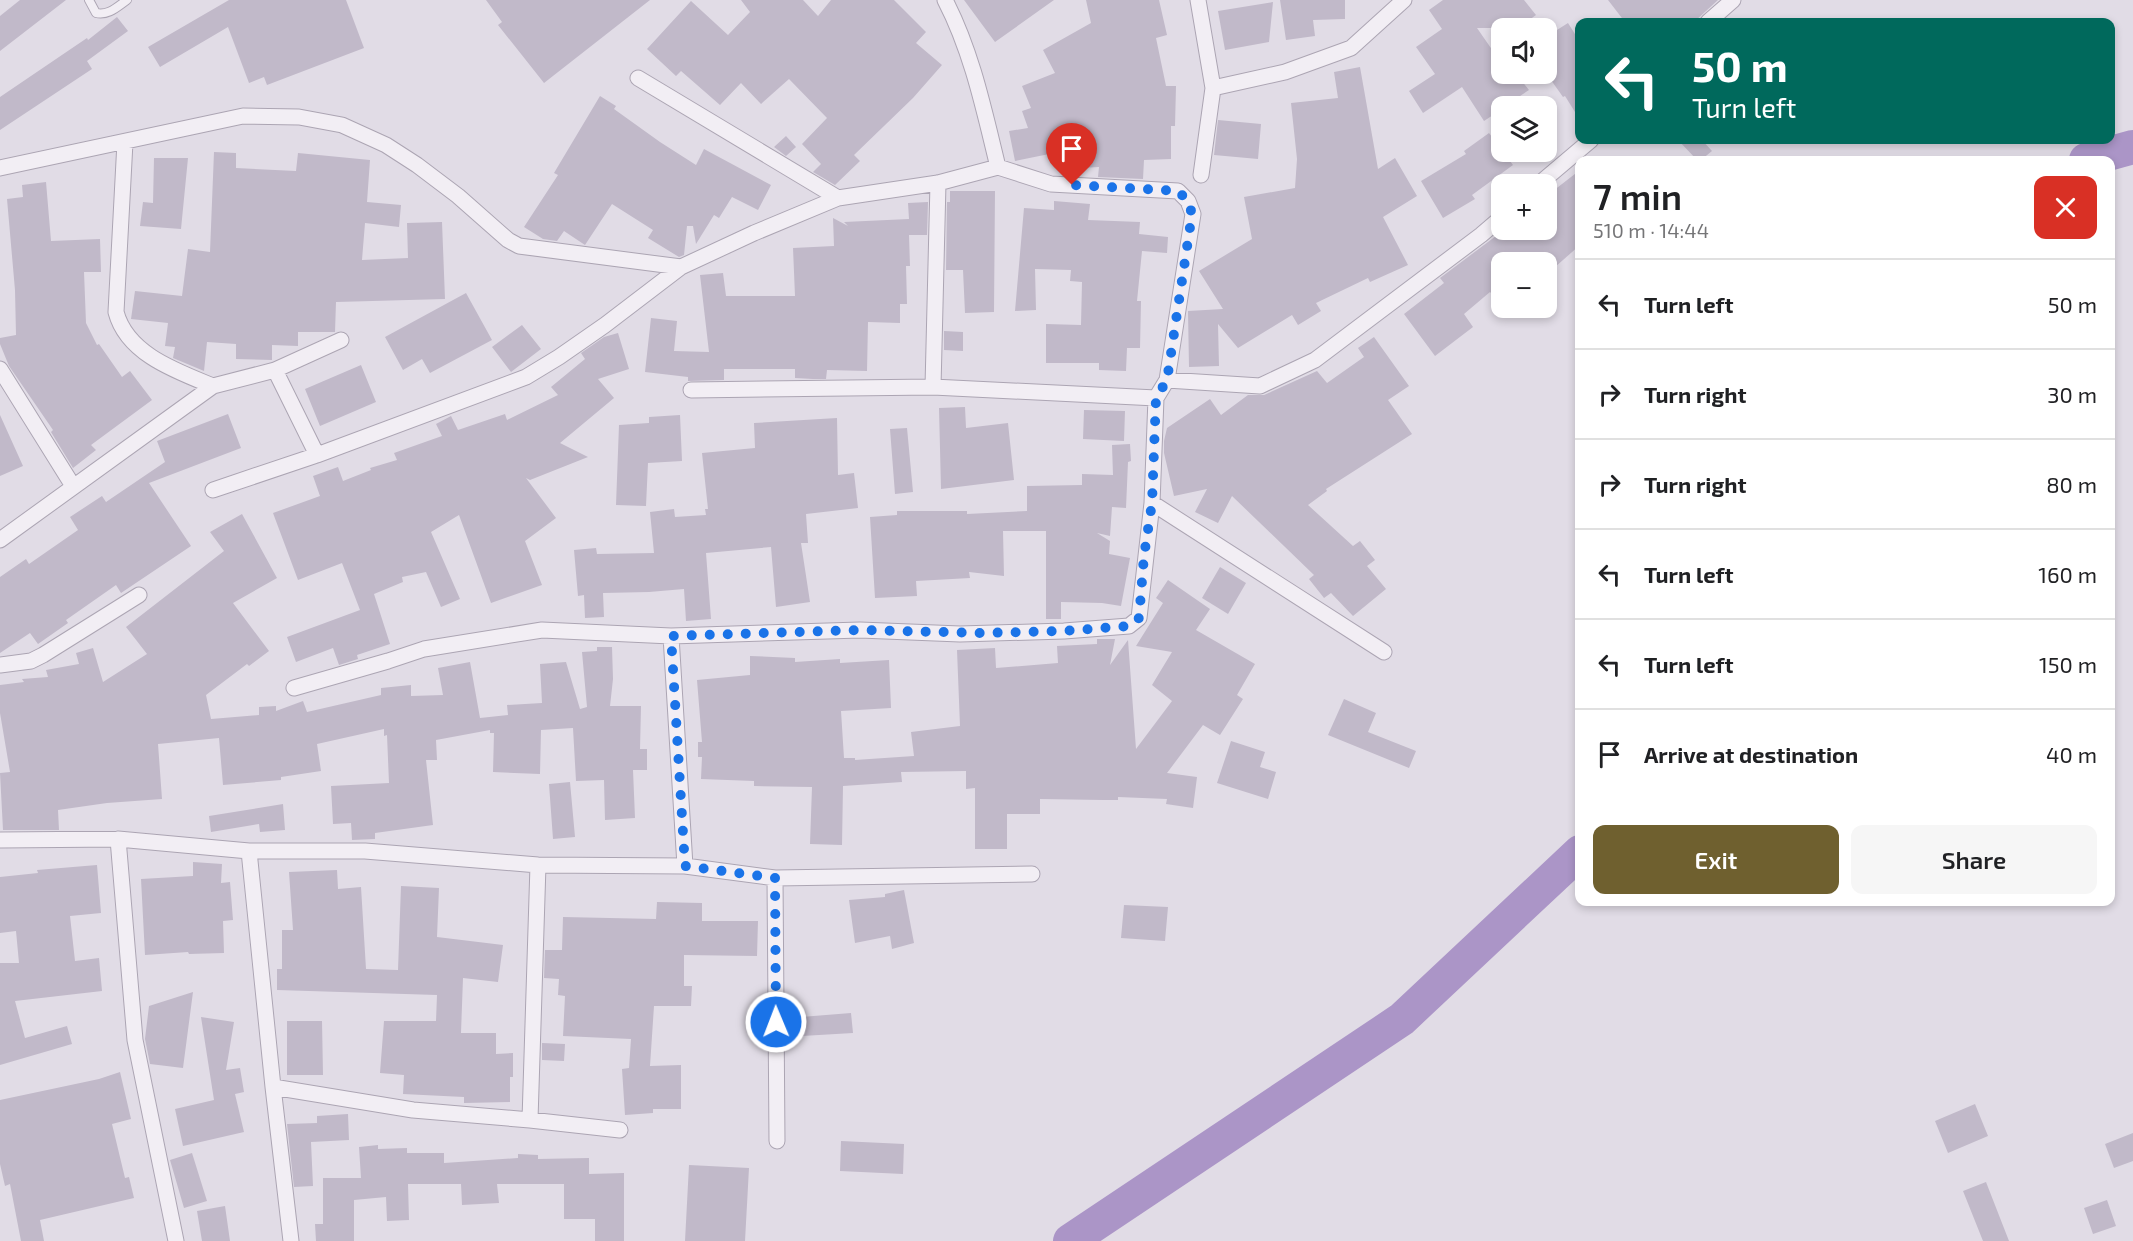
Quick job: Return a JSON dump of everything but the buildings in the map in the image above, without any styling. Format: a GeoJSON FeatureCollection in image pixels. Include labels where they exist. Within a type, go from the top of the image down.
{"type":"FeatureCollection","features":[{"type":"Feature","properties":{"kind":"street"},"geometry":{"type":"LineString","coordinates":[[945,0],[957,22],[981,94],[998,167]]}},
{"type":"Feature","properties":{"kind":"street"},"geometry":{"type":"LineString","coordinates":[[1198,0],[1213,88],[1201,175]]}},
{"type":"Feature","properties":{"kind":"street"},"geometry":{"type":"LineString","coordinates":[[1213,88],[1285,72],[1351,48],[1404,0]]}},
{"type":"Feature","properties":{"kind":"street"},"geometry":{"type":"LineString","coordinates":[[1713,18],[1733,0]]}},
{"type":"Feature","properties":{"kind":"street"},"geometry":{"type":"LineString","coordinates":[[638,78],[838,198]]}},
{"type":"Feature","properties":{"kind":"street"},"geometry":{"type":"LineString","coordinates":[[0,168],[243,116],[299,117],[342,125],[386,145],[458,196],[508,240],[519,246],[681,267]]}},
{"type":"Feature","properties":{"kind":"street"},"geometry":{"type":"LineString","coordinates":[[125,142],[116,312],[119,322],[124,332],[137,345],[169,368],[213,386]]}},
{"type":"Feature","properties":{"kind":"street"},"geometry":{"type":"LineString","coordinates":[[1551,174],[1586,144]]}},
{"type":"Feature","properties":{"kind":"street"},"geometry":{"type":"LineString","coordinates":[[213,490],[318,455],[526,377],[578,344],[681,267],[838,198],[938,183],[998,167],[1051,184],[1178,191],[1188,201],[1192,214],[1167,380],[1156,398],[1152,503],[1144,556],[1139,618],[1129,626],[1064,631],[960,634],[860,630],[671,636],[542,630],[424,649],[294,687]]}},
{"type":"Feature","properties":{"kind":"street"},"geometry":{"type":"LineString","coordinates":[[933,387],[938,183]]}},
{"type":"Feature","properties":{"kind":"street"},"geometry":{"type":"LineString","coordinates":[[1167,380],[1260,386],[1315,360],[1491,226]]}},
{"type":"Feature","properties":{"kind":"street"},"geometry":{"type":"LineString","coordinates":[[0,540],[213,386],[275,370],[341,340]]}},
{"type":"Feature","properties":{"kind":"street"},"geometry":{"type":"LineString","coordinates":[[0,369],[74,486]]}},
{"type":"Feature","properties":{"kind":"street"},"geometry":{"type":"LineString","coordinates":[[275,370],[318,455]]}},
{"type":"Feature","properties":{"kind":"street"},"geometry":{"type":"LineString","coordinates":[[691,390],[933,387],[1156,398]]}},
{"type":"Feature","properties":{"kind":"street"},"geometry":{"type":"LineString","coordinates":[[1152,503],[1384,652]]}},
{"type":"Feature","properties":{"kind":"street"},"geometry":{"type":"LineString","coordinates":[[0,665],[31,661],[44,655],[139,595]]}},
{"type":"Feature","properties":{"kind":"street"},"geometry":{"type":"LineString","coordinates":[[671,636],[685,866]]}},
{"type":"Feature","properties":{"kind":"street"},"geometry":{"type":"LineString","coordinates":[[118,839],[135,1040],[176,1241]]}},
{"type":"Feature","properties":{"kind":"street"},"geometry":{"type":"LineString","coordinates":[[0,840],[118,839],[249,851],[365,851],[538,866],[685,866],[775,878],[1032,874]]}},
{"type":"Feature","properties":{"kind":"street"},"geometry":{"type":"LineString","coordinates":[[249,851],[291,1241]]}},
{"type":"Feature","properties":{"kind":"street"},"geometry":{"type":"LineString","coordinates":[[530,1120],[538,866]]}},
{"type":"Feature","properties":{"kind":"street"},"geometry":{"type":"LineString","coordinates":[[775,878],[777,1141]]}},
{"type":"Feature","properties":{"kind":"street"},"geometry":{"type":"LineString","coordinates":[[273,1087],[413,1110],[530,1120],[620,1131]]}},
{"type":"Feature","properties":{"kind":"lane"},"geometry":{"type":"LineString","coordinates":[[89,0],[96,13],[101,14],[106,14],[127,0]]}},
{"type":"Feature","properties":{"kind":"waterway"},"geometry":{"type":"LineString","coordinates":[[2100,156],[2133,147]]}},
{"type":"Feature","properties":{"kind":"waterway"},"geometry":{"type":"LineString","coordinates":[[1070,1241],[1402,1019],[1575,857]]}},
{"type":"Feature","properties":{"kind":"route"},"geometry":{"type":"LineString","coordinates":[[776,1022],[775,878],[685,866],[671,636],[860,630],[960,634],[1064,631],[1129,626],[1139,618],[1144,556],[1152,503],[1156,398],[1167,380],[1192,214],[1188,201],[1178,191],[1072,185]]}}]}
